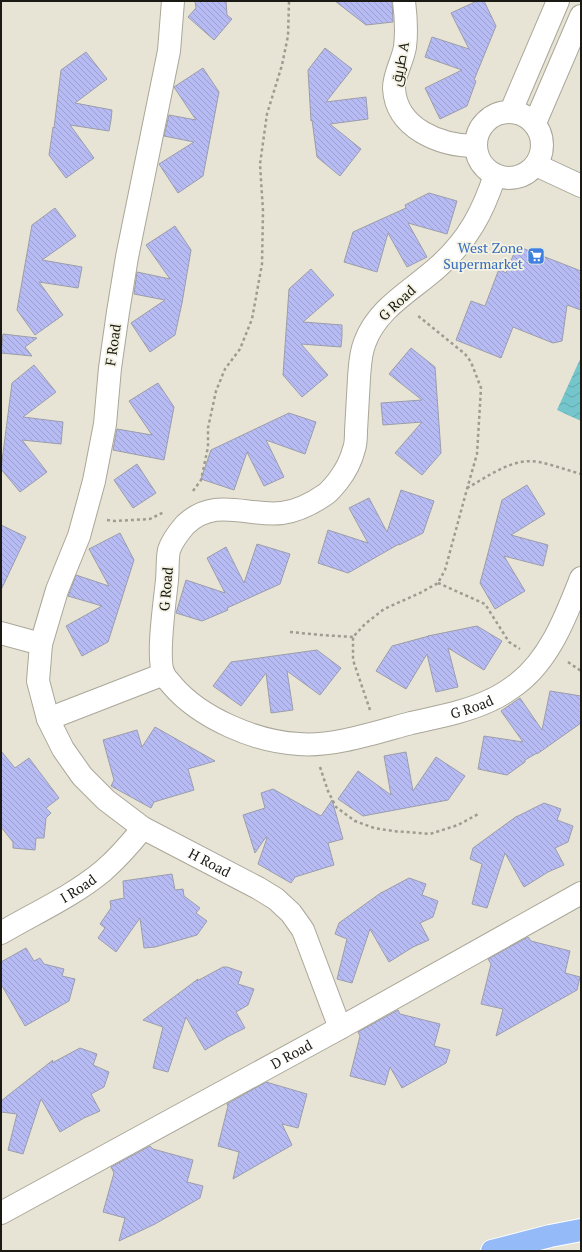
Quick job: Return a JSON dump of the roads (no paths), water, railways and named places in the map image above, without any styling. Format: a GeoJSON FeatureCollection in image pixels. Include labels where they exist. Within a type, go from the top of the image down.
{"type":"FeatureCollection","features":[{"type":"Feature","properties":{"kind":"highway"},"geometry":{"type":"LineString","coordinates":[[492,1251],[550,1236],[581,1230]]}},
{"type":"Feature","properties":{"kind":"highway"},"geometry":{"type":"LineString","coordinates":[[556,1251],[581,1237]]}},
{"type":"Feature","properties":{"kind":"street","name":"F Road"},"geometry":{"type":"LineString","coordinates":[[42,644],[57,590],[79,536],[94,481],[105,424],[110,368],[127,257],[169,51],[173,1]]}},
{"type":"Feature","properties":{"kind":"street","name":"طريق A"},"geometry":{"type":"LineString","coordinates":[[404,1],[407,24],[405,48],[394,87],[396,102],[403,115],[412,125],[423,133],[449,144],[476,146]]}},
{"type":"Feature","properties":{"kind":"street"},"geometry":{"type":"LineString","coordinates":[[511,111],[558,1]]}},
{"type":"Feature","properties":{"kind":"street"},"geometry":{"type":"LineString","coordinates":[[535,123],[581,16]]}},
{"type":"Feature","properties":{"kind":"street"},"geometry":{"type":"LineString","coordinates":[[511,111],[528,117],[535,123],[541,135],[543,148],[541,157],[530,172],[513,178],[503,178],[487,170],[481,163],[477,155],[477,137],[480,128],[493,115],[511,111]]}},
{"type":"Feature","properties":{"kind":"street"},"geometry":{"type":"LineString","coordinates":[[536,165],[581,186]]}},
{"type":"Feature","properties":{"kind":"street","name":"G Road"},"geometry":{"type":"LineString","coordinates":[[495,175],[488,197],[479,217],[455,250],[438,267],[399,298],[385,311],[373,326],[365,343],[360,361],[355,448],[345,472],[329,492],[307,506],[283,513],[211,510],[193,518],[179,532],[170,549],[161,650],[164,674],[181,695],[202,712],[226,724],[263,738],[300,745],[335,742],[465,710],[493,700],[518,684],[538,663],[555,636],[569,608],[581,578]]}},
{"type":"Feature","properties":{"kind":"street"},"geometry":{"type":"LineString","coordinates":[[1,633],[42,644]]}},
{"type":"Feature","properties":{"kind":"street","name":"H Road"},"geometry":{"type":"LineString","coordinates":[[42,644],[38,681],[48,719],[63,749],[82,776],[106,800],[143,828],[258,888],[276,899],[291,913],[303,930],[340,1028]]}},
{"type":"Feature","properties":{"kind":"street"},"geometry":{"type":"LineString","coordinates":[[48,719],[164,674]]}},
{"type":"Feature","properties":{"kind":"street","name":"I Road"},"geometry":{"type":"LineString","coordinates":[[1,933],[80,888],[109,866],[125,850],[143,828]]}},
{"type":"Feature","properties":{"kind":"street","name":"D Road"},"geometry":{"type":"LineString","coordinates":[[1,1214],[340,1028],[581,893]]}},
{"type":"Feature","properties":{"kind":"water"},"geometry":{"type":"Polygon","coordinates":[[[581,357],[581,421],[557,410],[581,357]]]}},
{"type":"Feature","properties":{"kind":"place","name":"West Zone Supermarket"},"geometry":{"type":"Point","coordinates":[536,256]}}]}
